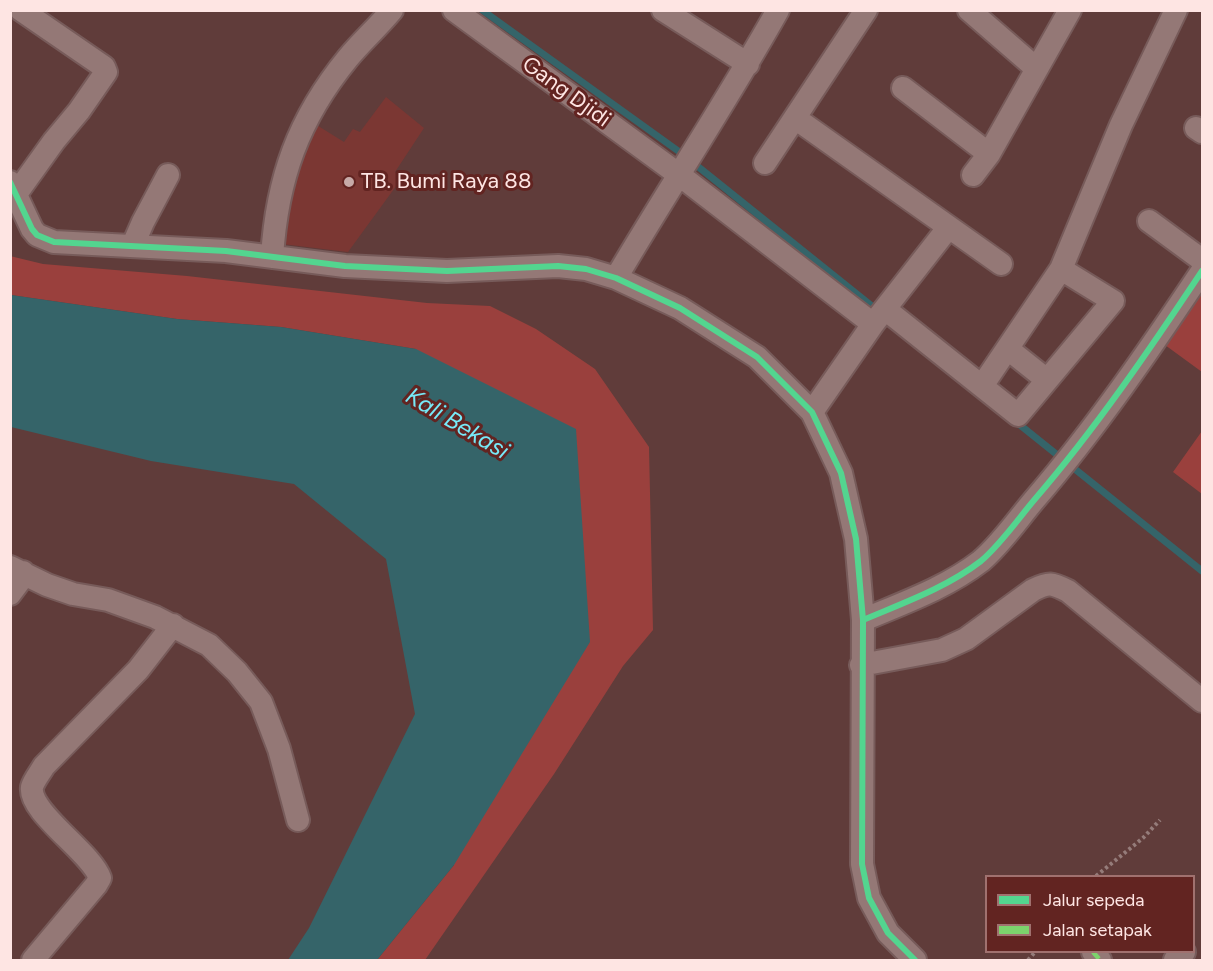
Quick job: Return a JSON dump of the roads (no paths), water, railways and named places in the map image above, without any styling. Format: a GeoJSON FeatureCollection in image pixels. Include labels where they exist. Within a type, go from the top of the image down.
{"type":"FeatureCollection","features":[{"type":"Feature","properties":{"kind":"street"},"geometry":{"type":"LineString","coordinates":[[21,10],[104,67],[106,72],[79,111],[13,188],[32,229],[44,239],[65,244],[133,245],[226,251],[345,266],[447,271],[558,266],[586,269],[616,278],[680,308],[757,357],[812,412],[841,473],[855,538],[863,620],[861,864],[869,898],[888,933],[915,960]]}},
{"type":"Feature","properties":{"kind":"street"},"geometry":{"type":"LineString","coordinates":[[272,257],[274,219],[291,152],[324,89],[349,57],[392,10]]}},
{"type":"Feature","properties":{"kind":"street"},"geometry":{"type":"LineString","coordinates":[[663,10],[748,64]]}},
{"type":"Feature","properties":{"kind":"street"},"geometry":{"type":"LineString","coordinates":[[616,278],[678,174],[748,64],[778,10]]}},
{"type":"Feature","properties":{"kind":"street"},"geometry":{"type":"LineString","coordinates":[[765,163],[866,10]]}},
{"type":"Feature","properties":{"kind":"street"},"geometry":{"type":"LineString","coordinates":[[969,10],[1037,69]]}},
{"type":"Feature","properties":{"kind":"street"},"geometry":{"type":"LineString","coordinates":[[973,175],[989,154],[1070,10]]}},
{"type":"Feature","properties":{"kind":"street"},"geometry":{"type":"LineString","coordinates":[[982,386],[1062,269],[1113,145],[1176,10]]}},
{"type":"Feature","properties":{"kind":"street","name":"Gang Djidi"},"geometry":{"type":"LineString","coordinates":[[459,12],[678,174],[982,386],[1018,415],[1047,380]]}},
{"type":"Feature","properties":{"kind":"street"},"geometry":{"type":"LineString","coordinates":[[903,88],[989,154]]}},
{"type":"Feature","properties":{"kind":"street"},"geometry":{"type":"LineString","coordinates":[[795,118],[1000,264]]}},
{"type":"Feature","properties":{"kind":"street"},"geometry":{"type":"LineString","coordinates":[[133,245],[168,175]]}},
{"type":"Feature","properties":{"kind":"street"},"geometry":{"type":"LineString","coordinates":[[1149,221],[1203,260]]}},
{"type":"Feature","properties":{"kind":"street"},"geometry":{"type":"LineString","coordinates":[[812,412],[879,316],[948,228]]}},
{"type":"Feature","properties":{"kind":"street"},"geometry":{"type":"LineString","coordinates":[[1008,349],[1047,380],[1113,301],[1062,269]]}},
{"type":"Feature","properties":{"kind":"street"},"geometry":{"type":"LineString","coordinates":[[863,620],[923,596],[959,576],[982,559],[1042,492],[1085,438],[1203,271]]}},
{"type":"Feature","properties":{"kind":"street"},"geometry":{"type":"LineString","coordinates":[[10,594],[22,578],[17,570]]}},
{"type":"Feature","properties":{"kind":"street"},"geometry":{"type":"LineString","coordinates":[[17,570],[47,585],[73,594],[108,600],[173,625],[209,645],[237,672],[261,702],[279,749],[298,820]]}},
{"type":"Feature","properties":{"kind":"street"},"geometry":{"type":"LineString","coordinates":[[861,665],[942,650],[966,639],[1032,590],[1044,584],[1054,584],[1068,591],[1203,701]]}},
{"type":"Feature","properties":{"kind":"street"},"geometry":{"type":"LineString","coordinates":[[33,960],[100,878],[90,862],[43,812],[36,801],[32,787],[44,766],[138,670],[173,625]]}},
{"type":"Feature","properties":{"kind":"water","name":"Kali Bekasi"},"geometry":{"type":"Polygon","coordinates":[[[11,295],[177,319],[281,327],[416,349],[576,429],[590,642],[454,865],[377,960],[288,960],[309,928],[415,714],[386,559],[294,484],[151,461],[11,427],[11,295]]]}},
{"type":"Feature","properties":{"kind":"waterway"},"geometry":{"type":"LineString","coordinates":[[482,10],[681,153],[878,311]]}},
{"type":"Feature","properties":{"kind":"waterway"},"geometry":{"type":"LineString","coordinates":[[1015,421],[1202,571]]}},
{"type":"Feature","properties":{"kind":"place","name":"TB. Bumi Raya 88"},"geometry":{"type":"Point","coordinates":[349,182]}}]}
